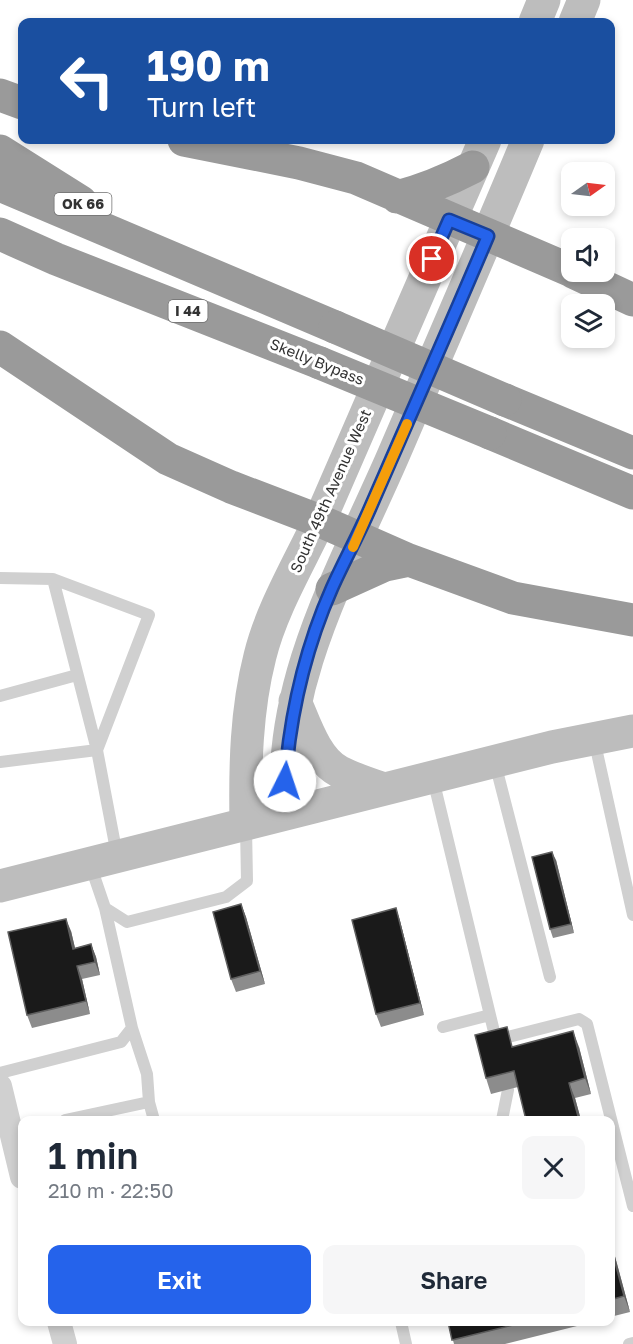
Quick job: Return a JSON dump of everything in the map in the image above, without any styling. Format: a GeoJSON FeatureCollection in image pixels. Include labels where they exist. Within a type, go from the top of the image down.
{"type":"FeatureCollection","features":[{"type":"Feature","properties":{"kind":"highway"},"geometry":{"type":"LineString","coordinates":[[0,95],[18,102]]}},
{"type":"Feature","properties":{"kind":"highway"},"geometry":{"type":"LineString","coordinates":[[204,144],[299,163],[356,178],[561,266]]}},
{"type":"Feature","properties":{"kind":"highway","name":"OK 66"},"geometry":{"type":"LineString","coordinates":[[0,151],[166,256]]}},
{"type":"Feature","properties":{"kind":"highway"},"geometry":{"type":"LineString","coordinates":[[398,196],[425,190],[446,181],[479,153]]}},
{"type":"Feature","properties":{"kind":"highway"},"geometry":{"type":"LineString","coordinates":[[0,185],[633,453]]}},
{"type":"Feature","properties":{"kind":"highway","name":"Skelly Bypass"},"geometry":{"type":"LineString","coordinates":[[0,234],[320,363],[633,494]]}},
{"type":"Feature","properties":{"kind":"highway"},"geometry":{"type":"LineString","coordinates":[[595,282],[633,300]]}},
{"type":"Feature","properties":{"kind":"highway"},"geometry":{"type":"LineString","coordinates":[[0,348],[168,459],[231,487],[320,521],[409,560],[513,598],[633,620]]}},
{"type":"Feature","properties":{"kind":"highway"},"geometry":{"type":"LineString","coordinates":[[332,589],[385,565],[409,560]]}},
{"type":"Feature","properties":{"kind":"street"},"geometry":{"type":"LineString","coordinates":[[537,18],[544,0]]}},
{"type":"Feature","properties":{"kind":"street"},"geometry":{"type":"LineString","coordinates":[[577,18],[584,0]]}},
{"type":"Feature","properties":{"kind":"street"},"geometry":{"type":"LineString","coordinates":[[287,812],[285,781],[288,740],[295,701],[312,644],[332,589],[357,537],[526,144]]}},
{"type":"Feature","properties":{"kind":"street","name":"South 49th Avenue West"},"geometry":{"type":"LineString","coordinates":[[246,823],[246,740],[250,697],[260,653],[275,614],[320,521],[479,153]]}},
{"type":"Feature","properties":{"kind":"street"},"geometry":{"type":"LineString","coordinates":[[295,701],[312,740],[320,753],[337,771],[384,789]]}},
{"type":"Feature","properties":{"kind":"street"},"geometry":{"type":"LineString","coordinates":[[0,886],[287,812],[594,738],[633,731]]}},
{"type":"Feature","properties":{"kind":"street"},"geometry":{"type":"LineString","coordinates":[[0,1086],[17,1131]]}},
{"type":"Feature","properties":{"kind":"street"},"geometry":{"type":"LineString","coordinates":[[60,1326],[65,1344]]}},
{"type":"Feature","properties":{"kind":"lane"},"geometry":{"type":"LineString","coordinates":[[0,578],[53,579],[149,615],[97,750]]}},
{"type":"Feature","properties":{"kind":"lane"},"geometry":{"type":"LineString","coordinates":[[53,579],[97,750],[105,908],[132,1028],[147,1074],[149,1102],[153,1116]]}},
{"type":"Feature","properties":{"kind":"lane"},"geometry":{"type":"LineString","coordinates":[[0,696],[77,675]]}},
{"type":"Feature","properties":{"kind":"lane"},"geometry":{"type":"LineString","coordinates":[[594,738],[633,915]]}},
{"type":"Feature","properties":{"kind":"lane"},"geometry":{"type":"LineString","coordinates":[[0,762],[97,750]]}},
{"type":"Feature","properties":{"kind":"lane"},"geometry":{"type":"LineString","coordinates":[[495,762],[550,977]]}},
{"type":"Feature","properties":{"kind":"lane"},"geometry":{"type":"LineString","coordinates":[[432,777],[497,1043],[579,1019],[587,1024],[610,1116]]}},
{"type":"Feature","properties":{"kind":"lane"},"geometry":{"type":"LineString","coordinates":[[105,908],[127,922],[226,897],[247,881],[246,823]]}},
{"type":"Feature","properties":{"kind":"lane"},"geometry":{"type":"LineString","coordinates":[[443,1027],[490,1015]]}},
{"type":"Feature","properties":{"kind":"lane"},"geometry":{"type":"LineString","coordinates":[[0,1073],[122,1042],[132,1028]]}},
{"type":"Feature","properties":{"kind":"lane"},"geometry":{"type":"LineString","coordinates":[[503,1116],[508,1090]]}},
{"type":"Feature","properties":{"kind":"lane"},"geometry":{"type":"LineString","coordinates":[[84,1116],[149,1102]]}},
{"type":"Feature","properties":{"kind":"lane"},"geometry":{"type":"LineString","coordinates":[[615,1135],[633,1206]]}},
{"type":"Feature","properties":{"kind":"lane"},"geometry":{"type":"LineString","coordinates":[[402,1326],[406,1344]]}},
{"type":"Feature","properties":{"kind":"building"},"geometry":{"type":"Polygon","coordinates":[[[552,852],[571,924],[550,929],[532,857],[552,852]]]}},
{"type":"Feature","properties":{"kind":"building"},"geometry":{"type":"Polygon","coordinates":[[[241,904],[260,971],[231,979],[213,912],[241,904]]]}},
{"type":"Feature","properties":{"kind":"building"},"geometry":{"type":"Polygon","coordinates":[[[396,908],[420,1003],[376,1014],[352,920],[396,908]]]}},
{"type":"Feature","properties":{"kind":"building"},"geometry":{"type":"Polygon","coordinates":[[[66,919],[73,949],[91,944],[95,962],[77,966],[86,1001],[27,1015],[8,932],[66,919]]]}},
{"type":"Feature","properties":{"kind":"building"},"geometry":{"type":"Polygon","coordinates":[[[507,1027],[512,1047],[573,1031],[585,1078],[569,1083],[578,1116],[525,1116],[514,1071],[486,1078],[475,1035],[507,1027]]]}},
{"type":"Feature","properties":{"kind":"building"},"geometry":{"type":"Polygon","coordinates":[[[615,1263],[624,1296],[615,1299],[615,1263]]]}},
{"type":"Feature","properties":{"kind":"building"},"geometry":{"type":"Polygon","coordinates":[[[449,1326],[509,1326],[452,1340],[449,1326]]]}},
{"type":"Feature","properties":{"kind":"slow traffic"},"geometry":{"type":"LineString","coordinates":[[353,547],[407,424]]}},
{"type":"Feature","properties":{"kind":"route"},"geometry":{"type":"LineString","coordinates":[[285,781],[288,740],[295,701],[332,589],[357,537],[488,236],[449,220],[432,259]]}}]}
